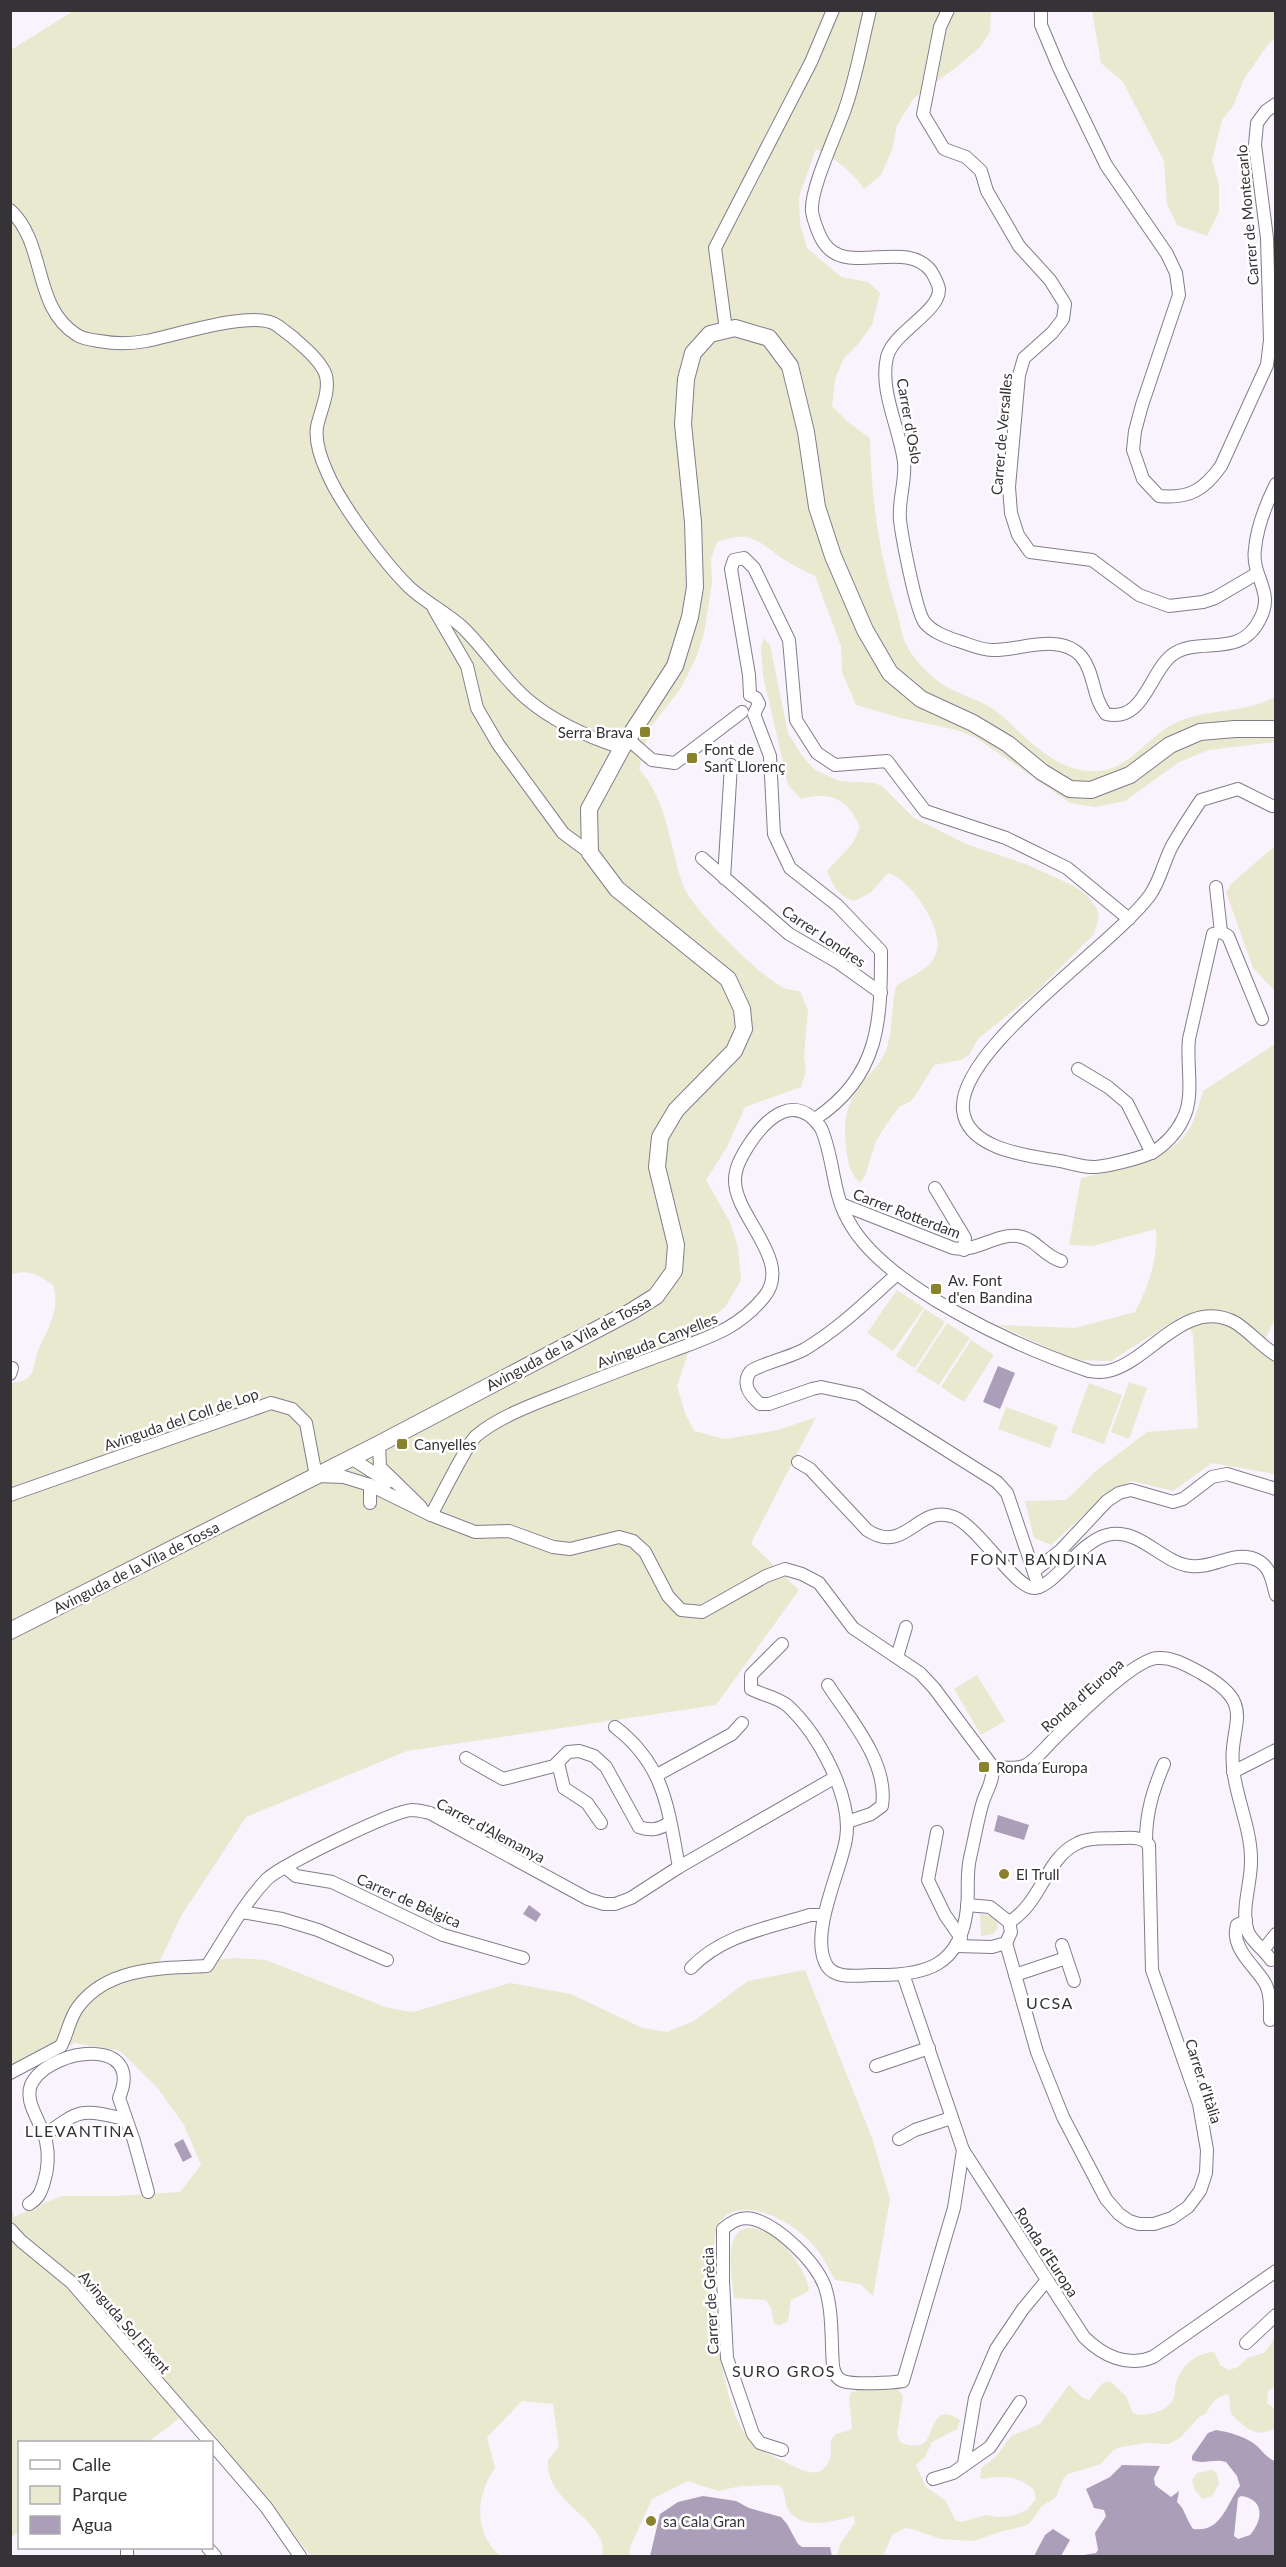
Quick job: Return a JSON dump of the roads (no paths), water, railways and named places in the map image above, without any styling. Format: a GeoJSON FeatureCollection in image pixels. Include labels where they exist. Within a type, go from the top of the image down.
{"type":"FeatureCollection","features":[{"type":"Feature","properties":{"kind":"main road"},"geometry":{"type":"LineString","coordinates":[[590,853],[589,809],[675,666],[690,617],[695,587],[693,522],[683,424],[686,379],[693,353],[710,334],[735,328],[769,338],[789,366],[806,432],[817,507],[832,556],[865,630],[890,673],[921,699],[982,728],[1008,744],[1042,772],[1070,789],[1091,790],[1130,775],[1170,744],[1200,732],[1275,729]]}},
{"type":"Feature","properties":{"kind":"main road","name":"Avinguda de la Vila de Tossa"},"geometry":{"type":"LineString","coordinates":[[10,1631],[379,1444],[632,1311],[656,1296],[674,1270],[676,1245],[657,1167],[660,1137],[676,1110],[734,1051],[744,1029],[742,1010],[728,979],[617,889],[590,853]]}},
{"type":"Feature","properties":{"kind":"street"},"geometry":{"type":"LineString","coordinates":[[726,330],[715,248],[811,62],[832,10]]}},
{"type":"Feature","properties":{"kind":"street","name":"Carrer d'Oslo"},"geometry":{"type":"LineString","coordinates":[[870,10],[846,107],[818,182],[812,211],[825,245],[844,257],[911,258],[925,264],[939,288],[931,308],[897,341],[888,355],[886,369],[890,404],[905,470],[900,519],[913,585],[924,622],[941,635],[989,650],[1020,649],[1050,644],[1072,650],[1081,657],[1090,675],[1100,707],[1106,714],[1114,716],[1133,709],[1149,690],[1160,667],[1175,653],[1187,648],[1229,645],[1246,637],[1260,620],[1266,604],[1266,593],[1256,574]]}},
{"type":"Feature","properties":{"kind":"street","name":"Carrer de Versalles"},"geometry":{"type":"LineString","coordinates":[[948,10],[940,27],[923,114],[944,149],[966,157],[981,171],[987,191],[1019,246],[1050,280],[1065,304],[1063,320],[1024,358],[1018,375],[1009,487],[1011,513],[1018,535],[1030,552],[1092,560],[1139,595],[1169,606],[1203,602],[1215,598],[1256,574]]}},
{"type":"Feature","properties":{"kind":"street","name":"Carrer de Montecarlo"},"geometry":{"type":"LineString","coordinates":[[1041,10],[1041,25],[1059,68],[1106,165],[1167,254],[1176,273],[1179,295],[1142,405],[1133,450],[1143,479],[1159,496],[1172,497],[1196,492],[1214,477],[1267,365],[1270,340],[1267,238],[1255,145],[1257,123],[1275,104]]}},
{"type":"Feature","properties":{"kind":"street"},"geometry":{"type":"LineString","coordinates":[[10,210],[24,224],[32,241],[48,300],[65,327],[79,337],[115,344],[144,342],[257,319],[276,323],[319,363],[327,377],[325,402],[316,428],[320,455],[342,499],[387,562],[410,588],[462,627],[526,699],[564,725],[626,744],[652,760],[675,763],[748,713],[758,710],[759,702],[750,695],[749,675],[731,569],[735,560],[744,558],[754,568],[789,640],[796,720],[818,753],[835,765],[887,761],[925,811],[1006,838],[1066,868],[1129,918]]}},
{"type":"Feature","properties":{"kind":"street"},"geometry":{"type":"LineString","coordinates":[[1256,574],[1254,550],[1266,504],[1275,484]]}},
{"type":"Feature","properties":{"kind":"street"},"geometry":{"type":"LineString","coordinates":[[428,600],[467,666],[477,708],[498,744],[563,833],[590,853]]}},
{"type":"Feature","properties":{"kind":"street"},"geometry":{"type":"LineString","coordinates":[[748,713],[770,756],[774,834],[790,868],[837,905],[881,951],[878,1028],[868,1060],[842,1097],[815,1119],[825,1136],[841,1204],[848,1221],[873,1255],[896,1275],[978,1324],[1089,1371],[1113,1370],[1185,1322],[1202,1318],[1221,1318],[1235,1323],[1275,1355]]}},
{"type":"Feature","properties":{"kind":"street"},"geometry":{"type":"LineString","coordinates":[[724,878],[731,765]]}},
{"type":"Feature","properties":{"kind":"street"},"geometry":{"type":"LineString","coordinates":[[1262,1019],[1228,936],[1221,932],[1214,934],[1189,1039],[1187,1056],[1189,1099],[1184,1119],[1172,1136],[1152,1153],[1095,1167],[1009,1153],[971,1130],[963,1111],[965,1094],[978,1065],[999,1039],[1129,918],[1151,894],[1172,846],[1201,800],[1238,789],[1272,806]]}},
{"type":"Feature","properties":{"kind":"street","name":"Carrer Londres"},"geometry":{"type":"LineString","coordinates":[[702,858],[789,934],[839,963],[881,993]]}},
{"type":"Feature","properties":{"kind":"street"},"geometry":{"type":"LineString","coordinates":[[1216,887],[1221,932]]}},
{"type":"Feature","properties":{"kind":"street"},"geometry":{"type":"LineString","coordinates":[[1078,1069],[1108,1087],[1127,1103],[1152,1153]]}},
{"type":"Feature","properties":{"kind":"street","name":"Avinguda Canyelles"},"geometry":{"type":"LineString","coordinates":[[431,1515],[475,1437],[520,1410],[730,1329],[766,1295],[773,1274],[766,1250],[739,1199],[735,1180],[738,1166],[754,1137],[769,1120],[781,1112],[794,1109],[815,1119]]}},
{"type":"Feature","properties":{"kind":"street"},"geometry":{"type":"LineString","coordinates":[[935,1188],[965,1238],[964,1250]]}},
{"type":"Feature","properties":{"kind":"street","name":"Carrer Rotterdam"},"geometry":{"type":"LineString","coordinates":[[841,1204],[953,1248],[964,1250],[1015,1236],[1030,1240],[1050,1257],[1061,1261]]}},
{"type":"Feature","properties":{"kind":"street"},"geometry":{"type":"LineString","coordinates":[[896,1275],[839,1325],[805,1349],[789,1358],[754,1369],[747,1380],[748,1392],[760,1404],[769,1404],[804,1391],[821,1388],[846,1391],[869,1399],[890,1416],[998,1482],[1007,1493],[1039,1587]]}},
{"type":"Feature","properties":{"kind":"street","name":"Avinguda del Coll de Lop"},"geometry":{"type":"LineString","coordinates":[[10,1495],[271,1403],[292,1409],[306,1423],[316,1476]]}},
{"type":"Feature","properties":{"kind":"street"},"geometry":{"type":"LineString","coordinates":[[379,1444],[380,1467],[406,1494],[431,1515]]}},
{"type":"Feature","properties":{"kind":"street"},"geometry":{"type":"LineString","coordinates":[[351,1458],[406,1494]]}},
{"type":"Feature","properties":{"kind":"street"},"geometry":{"type":"LineString","coordinates":[[798,1462],[810,1468],[867,1530],[877,1537],[888,1539],[932,1516],[953,1517],[968,1525],[1017,1580],[1027,1587],[1039,1587],[1090,1543],[1110,1534],[1125,1535],[1139,1540],[1171,1559],[1190,1566],[1208,1565],[1238,1556],[1259,1560],[1267,1568],[1275,1595]]}},
{"type":"Feature","properties":{"kind":"street"},"geometry":{"type":"LineString","coordinates":[[1034,1571],[1060,1551],[1107,1501],[1119,1493],[1131,1490],[1173,1502],[1183,1499],[1212,1477],[1227,1474],[1275,1489]]}},
{"type":"Feature","properties":{"kind":"street"},"geometry":{"type":"LineString","coordinates":[[316,1476],[344,1477],[370,1485],[431,1515],[475,1532],[508,1531],[553,1547],[570,1549],[620,1537],[633,1541],[645,1552],[668,1596],[681,1610],[702,1612],[766,1576],[785,1569],[802,1574],[819,1583],[853,1628],[876,1646],[920,1673],[934,1688],[993,1767],[993,1781],[982,1803],[967,1869],[967,1905],[959,1942],[942,1961],[923,1971],[903,1974],[839,1975],[828,1968],[823,1956],[824,1915],[846,1839],[848,1814],[814,1735],[786,1704],[751,1689],[751,1675],[782,1644]]}},
{"type":"Feature","properties":{"kind":"street"},"geometry":{"type":"LineString","coordinates":[[370,1485],[370,1503]]}},
{"type":"Feature","properties":{"kind":"street"},"geometry":{"type":"LineString","coordinates":[[897,1657],[906,1627]]}},
{"type":"Feature","properties":{"kind":"street","name":"Ronda d'Europa"},"geometry":{"type":"LineString","coordinates":[[993,1767],[1008,1768],[1026,1765],[1077,1716],[1129,1673],[1148,1661],[1161,1658],[1190,1667],[1208,1677],[1233,1697],[1238,1721],[1233,1772],[1251,1860],[1246,1921],[1237,1925],[1236,1935],[1243,1954],[1267,1986],[1270,2020]]}},
{"type":"Feature","properties":{"kind":"street"},"geometry":{"type":"LineString","coordinates":[[828,1685],[875,1762],[884,1794],[882,1806],[871,1814],[847,1822]]}},
{"type":"Feature","properties":{"kind":"street"},"geometry":{"type":"LineString","coordinates":[[657,1775],[732,1734],[742,1723]]}},
{"type":"Feature","properties":{"kind":"street"},"geometry":{"type":"LineString","coordinates":[[615,1726],[633,1740],[657,1775],[679,1867]]}},
{"type":"Feature","properties":{"kind":"street"},"geometry":{"type":"LineString","coordinates":[[1233,1772],[1275,1750]]}},
{"type":"Feature","properties":{"kind":"street"},"geometry":{"type":"LineString","coordinates":[[466,1758],[503,1779],[558,1763],[568,1752],[579,1751],[594,1756],[606,1767],[639,1827],[649,1830],[661,1828],[670,1822]]}},
{"type":"Feature","properties":{"kind":"street"},"geometry":{"type":"LineString","coordinates":[[558,1763],[564,1788],[586,1803],[601,1823]]}},
{"type":"Feature","properties":{"kind":"street","name":"Carrer d'Itàlia"},"geometry":{"type":"LineString","coordinates":[[1006,1943],[1037,2052],[1063,2117],[1106,2199],[1119,2214],[1139,2224],[1154,2224],[1172,2218],[1195,2199],[1204,2182],[1206,2138],[1198,2104],[1152,1970],[1151,1863],[1149,1845],[1146,1840],[1146,1822],[1151,1794],[1164,1764]]}},
{"type":"Feature","properties":{"kind":"street","name":"Carrer d'Alemanya"},"geometry":{"type":"LineString","coordinates":[[61,2046],[78,2007],[97,1987],[123,1975],[156,1968],[207,1966],[242,1912],[269,1878],[285,1867],[393,1815],[412,1810],[430,1813],[588,1899],[604,1904],[615,1904],[631,1898],[679,1867],[834,1778]]}},
{"type":"Feature","properties":{"kind":"street"},"geometry":{"type":"LineString","coordinates":[[937,1832],[928,1880],[959,1942]]}},
{"type":"Feature","properties":{"kind":"street"},"geometry":{"type":"LineString","coordinates":[[1009,1922],[1028,1907],[1054,1864],[1078,1842],[1134,1838],[1146,1840]]}},
{"type":"Feature","properties":{"kind":"street","name":"Carrer de Bèlgica"},"geometry":{"type":"LineString","coordinates":[[285,1867],[296,1876],[332,1882],[443,1935],[523,1958]]}},
{"type":"Feature","properties":{"kind":"street"},"geometry":{"type":"LineString","coordinates":[[959,1942],[992,1947],[1006,1943],[1011,1932],[1009,1922],[990,1907],[967,1905]]}},
{"type":"Feature","properties":{"kind":"street"},"geometry":{"type":"LineString","coordinates":[[242,1912],[282,1919],[318,1930],[387,1960]]}},
{"type":"Feature","properties":{"kind":"street"},"geometry":{"type":"LineString","coordinates":[[691,1968],[705,1953],[725,1941],[810,1915],[824,1915]]}},
{"type":"Feature","properties":{"kind":"street"},"geometry":{"type":"LineString","coordinates":[[1246,1921],[1252,1938],[1268,1954],[1275,1934]]}},
{"type":"Feature","properties":{"kind":"street"},"geometry":{"type":"LineString","coordinates":[[1062,1945],[1074,1981]]}},
{"type":"Feature","properties":{"kind":"street"},"geometry":{"type":"LineString","coordinates":[[1015,1975],[1066,1958]]}},
{"type":"Feature","properties":{"kind":"street","name":"Ronda d'Europa"},"geometry":{"type":"LineString","coordinates":[[903,1974],[963,2150],[1084,2337],[1094,2347],[1116,2359],[1142,2361],[1153,2357],[1275,2271]]}},
{"type":"Feature","properties":{"kind":"street"},"geometry":{"type":"LineString","coordinates":[[10,2073],[61,2046],[68,2057]]}},
{"type":"Feature","properties":{"kind":"street"},"geometry":{"type":"LineString","coordinates":[[876,2066],[929,2048]]}},
{"type":"Feature","properties":{"kind":"street"},"geometry":{"type":"LineString","coordinates":[[29,2204],[38,2198],[47,2172],[48,2157],[45,2135],[30,2102],[30,2085],[37,2075],[68,2057],[96,2053],[115,2059],[125,2085],[119,2098],[148,2192]]}},
{"type":"Feature","properties":{"kind":"street"},"geometry":{"type":"LineString","coordinates":[[45,2135],[71,2116],[84,2111],[126,2119]]}},
{"type":"Feature","properties":{"kind":"street"},"geometry":{"type":"LineString","coordinates":[[899,2139],[915,2130],[951,2118]]}},
{"type":"Feature","properties":{"kind":"street","name":"Carrer de Grècia"},"geometry":{"type":"LineString","coordinates":[[782,2450],[760,2443],[753,2434],[728,2358],[723,2281],[723,2229],[731,2222],[741,2218],[753,2219],[774,2230],[806,2257],[820,2275],[826,2290],[833,2366],[835,2374],[843,2381],[893,2383],[903,2381],[954,2208],[963,2150]]}},
{"type":"Feature","properties":{"kind":"street","name":"Avinguda Sol Eixent"},"geometry":{"type":"LineString","coordinates":[[10,2229],[21,2241],[71,2282],[209,2441]]}},
{"type":"Feature","properties":{"kind":"street"},"geometry":{"type":"LineString","coordinates":[[964,2464],[975,2398],[996,2349],[1023,2308],[1047,2280]]}},
{"type":"Feature","properties":{"kind":"street"},"geometry":{"type":"LineString","coordinates":[[1246,2343],[1275,2315]]}},
{"type":"Feature","properties":{"kind":"street"},"geometry":{"type":"LineString","coordinates":[[933,2480],[953,2473],[990,2447],[1020,2402]]}},
{"type":"Feature","properties":{"kind":"street","name":"Avinguda Sol Eixent"},"geometry":{"type":"LineString","coordinates":[[213,2445],[272,2516],[300,2556]]}},
{"type":"Feature","properties":{"kind":"water"},"geometry":{"type":"Polygon","coordinates":[[[998,1366],[1015,1373],[1000,1409],[983,1402],[998,1366]]]}},
{"type":"Feature","properties":{"kind":"water"},"geometry":{"type":"Polygon","coordinates":[[[998,1815],[1029,1825],[1024,1840],[994,1831],[998,1815]]]}},
{"type":"Feature","properties":{"kind":"water"},"geometry":{"type":"Polygon","coordinates":[[[529,1905],[541,1914],[536,1922],[523,1914],[529,1905]]]}},
{"type":"Feature","properties":{"kind":"water"},"geometry":{"type":"Polygon","coordinates":[[[183,2139],[192,2157],[183,2162],[174,2144],[183,2139]]]}},
{"type":"Feature","properties":{"kind":"water"},"geometry":{"type":"Polygon","coordinates":[[[1216,2430],[1243,2438],[1275,2461],[1275,2556],[1078,2556],[1096,2553],[1098,2550],[1095,2533],[1106,2516],[1104,2510],[1094,2508],[1086,2489],[1110,2477],[1122,2465],[1160,2466],[1154,2478],[1155,2485],[1171,2497],[1179,2491],[1177,2502],[1193,2529],[1203,2529],[1217,2522],[1240,2486],[1237,2476],[1226,2462],[1192,2460],[1192,2456],[1208,2433],[1216,2430]],[[1241,2496],[1238,2498],[1234,2536],[1238,2539],[1250,2535],[1259,2517],[1258,2506],[1249,2498],[1241,2496]]]}},
{"type":"Feature","properties":{"kind":"water"},"geometry":{"type":"Polygon","coordinates":[[[703,2496],[736,2501],[749,2508],[781,2517],[798,2544],[802,2547],[830,2547],[832,2556],[650,2556],[660,2514],[678,2502],[703,2496]]]}},
{"type":"Feature","properties":{"kind":"water"},"geometry":{"type":"Polygon","coordinates":[[[1053,2529],[1070,2540],[1061,2556],[1034,2556],[1045,2535],[1053,2529]]]}},
{"type":"Feature","properties":{"kind":"place","name":"Serra Brava"},"geometry":{"type":"Point","coordinates":[645,732]}},
{"type":"Feature","properties":{"kind":"place","name":"Font de Sant Llorenç"},"geometry":{"type":"Point","coordinates":[692,758]}},
{"type":"Feature","properties":{"kind":"place","name":"Av. Font d'en Bandina"},"geometry":{"type":"Point","coordinates":[936,1289]}},
{"type":"Feature","properties":{"kind":"place","name":"Canyelles"},"geometry":{"type":"Point","coordinates":[402,1444]}},
{"type":"Feature","properties":{"kind":"place","name":"Ronda Europa"},"geometry":{"type":"Point","coordinates":[984,1767]}},
{"type":"Feature","properties":{"kind":"place","name":"El Trull"},"geometry":{"type":"Point","coordinates":[1004,1874]}},
{"type":"Feature","properties":{"kind":"place","name":"sa Cala Gran"},"geometry":{"type":"Point","coordinates":[651,2521]}},
{"type":"Feature","properties":{"kind":"district","name":"FONT BANDINA"},"geometry":{"type":"Point","coordinates":[1039,1558]}},
{"type":"Feature","properties":{"kind":"district","name":"UCSA"},"geometry":{"type":"Point","coordinates":[1050,2002]}},
{"type":"Feature","properties":{"kind":"district","name":"LLEVANTINA"},"geometry":{"type":"Point","coordinates":[80,2130]}},
{"type":"Feature","properties":{"kind":"district","name":"SURO GROS"},"geometry":{"type":"Point","coordinates":[784,2370]}}]}
